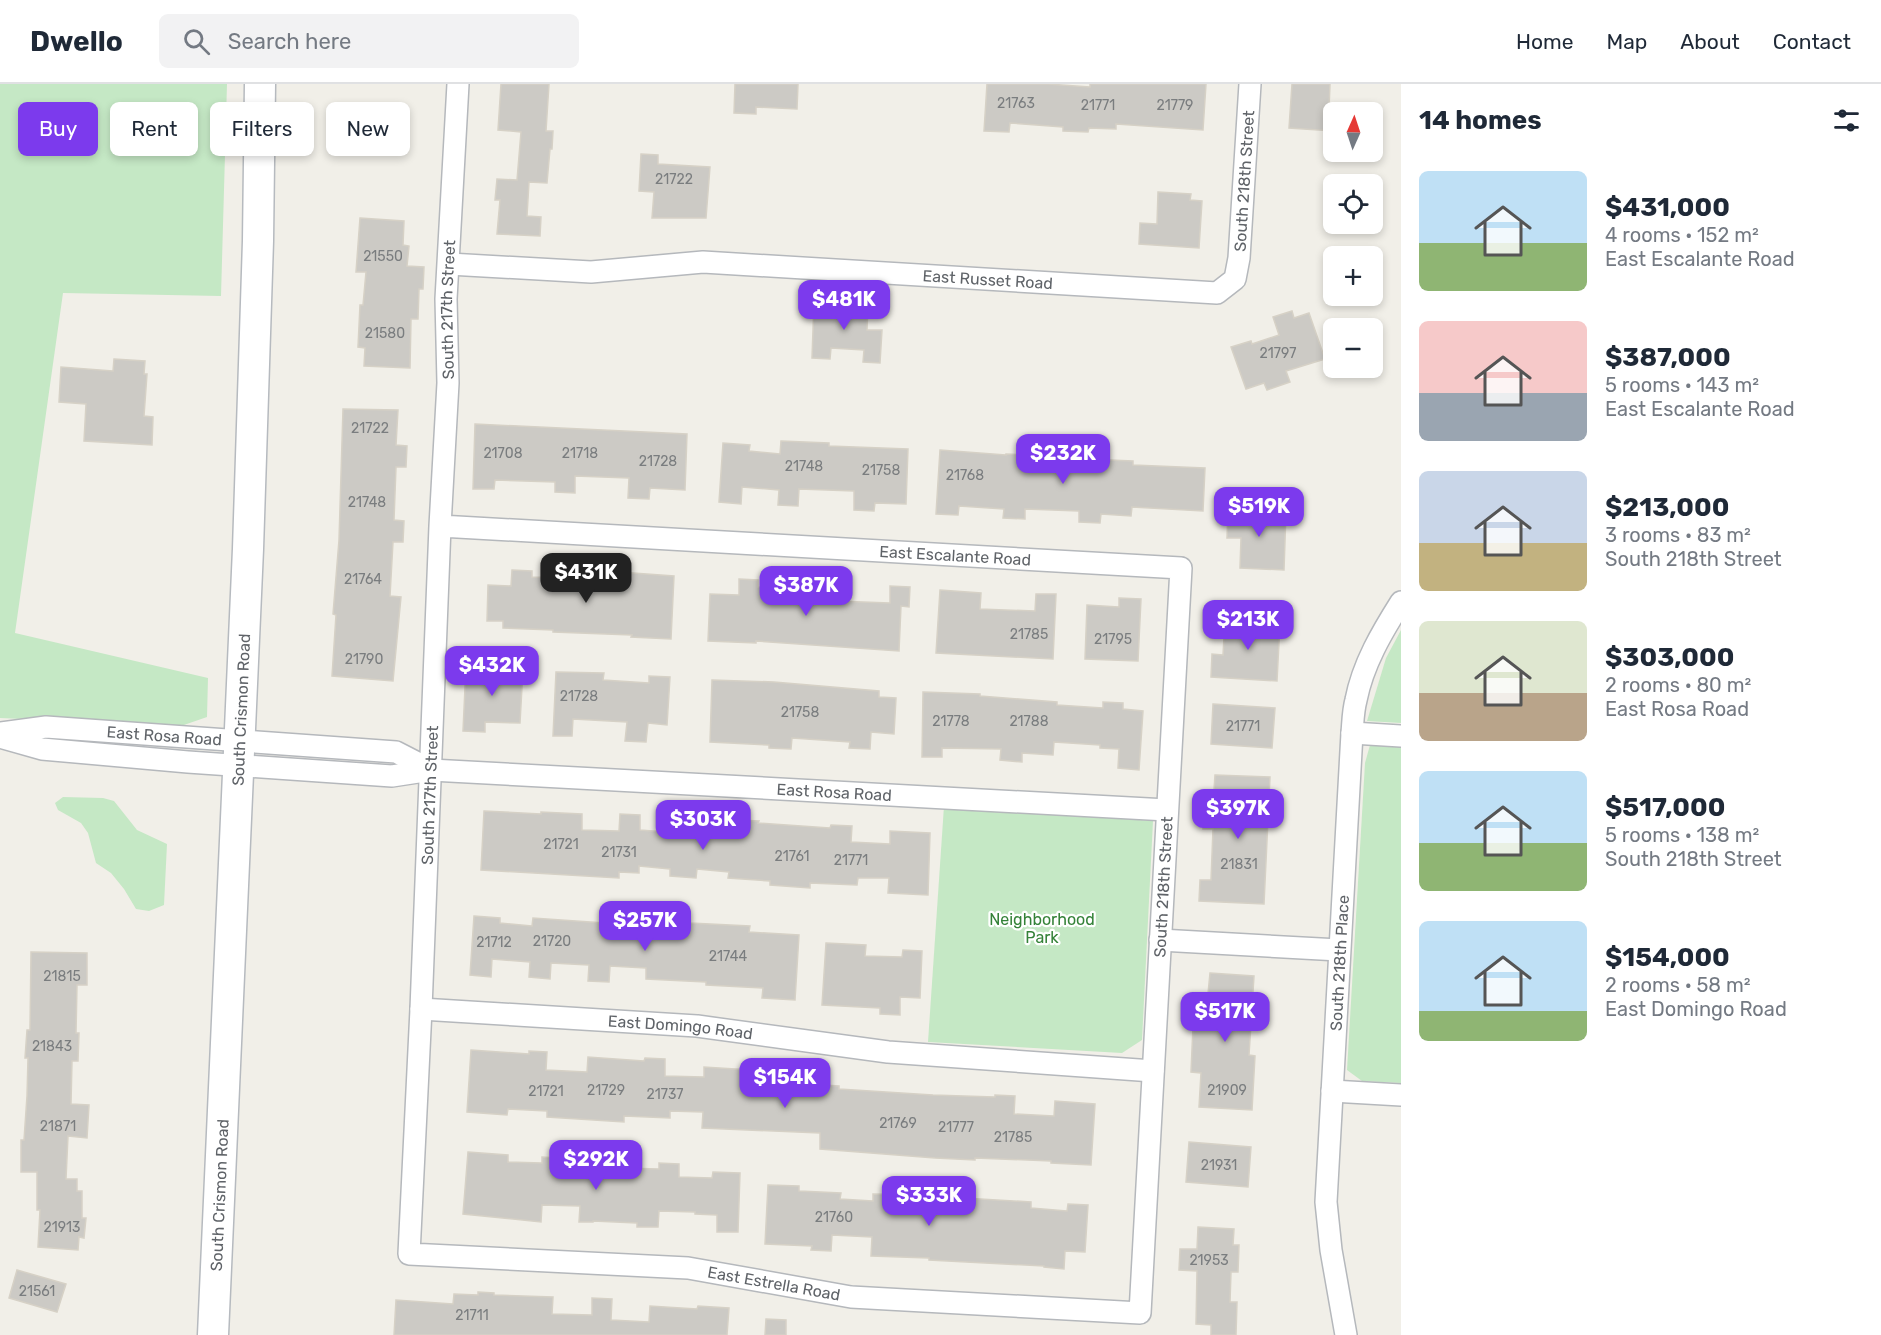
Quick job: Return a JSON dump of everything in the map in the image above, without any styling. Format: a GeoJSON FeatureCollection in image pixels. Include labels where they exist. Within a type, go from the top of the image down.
{"type":"FeatureCollection","features":[{"type":"Feature","properties":{"kind":"street","name":"South Crismon Road"},"geometry":{"type":"LineString","coordinates":[[213,1335],[239,753],[258,241],[260,84]]}},
{"type":"Feature","properties":{"kind":"street","name":"South 217th Street"},"geometry":{"type":"LineString","coordinates":[[409,1254],[422,1009],[440,526],[448,383],[446,299],[458,84]]}},
{"type":"Feature","properties":{"kind":"street","name":"South 218th Street"},"geometry":{"type":"LineString","coordinates":[[1235,279],[1239,258],[1250,84]]}},
{"type":"Feature","properties":{"kind":"street","name":"East Russet Road"},"geometry":{"type":"LineString","coordinates":[[449,264],[591,272],[703,262],[1217,293],[1235,279]]}},
{"type":"Feature","properties":{"kind":"street","name":"East Escalante Road"},"geometry":{"type":"LineString","coordinates":[[440,526],[1181,568]]}},
{"type":"Feature","properties":{"kind":"street","name":"South 218th Street"},"geometry":{"type":"LineString","coordinates":[[1140,1313],[1181,568]]}},
{"type":"Feature","properties":{"kind":"street","name":"South 218th Place"},"geometry":{"type":"LineString","coordinates":[[1347,1334],[1331,1250],[1326,1202],[1352,733],[1356,699],[1365,668],[1379,638],[1401,602]]}},
{"type":"Feature","properties":{"kind":"street","name":"East Rosa Road"},"geometry":{"type":"LineString","coordinates":[[0,735],[46,727],[239,753],[396,752],[431,770],[1167,810]]}},
{"type":"Feature","properties":{"kind":"street"},"geometry":{"type":"LineString","coordinates":[[1352,733],[1401,736]]}},
{"type":"Feature","properties":{"kind":"street"},"geometry":{"type":"LineString","coordinates":[[1160,940],[1339,950]]}},
{"type":"Feature","properties":{"kind":"street","name":"East Domingo Road"},"geometry":{"type":"LineString","coordinates":[[422,1009],[697,1026],[888,1052],[1153,1071]]}},
{"type":"Feature","properties":{"kind":"street"},"geometry":{"type":"LineString","coordinates":[[1332,1091],[1401,1095]]}},
{"type":"Feature","properties":{"kind":"street","name":"East Estrella Road"},"geometry":{"type":"LineString","coordinates":[[409,1254],[688,1268],[851,1297],[1140,1313]]}},
{"type":"Feature","properties":{"kind":"green space"},"geometry":{"type":"Polygon","coordinates":[[[0,84],[227,84],[226,102],[210,102],[210,156],[225,156],[221,296],[63,293],[15,633],[208,678],[207,717],[181,726],[0,718],[0,84]]]}},
{"type":"Feature","properties":{"kind":"green space"},"geometry":{"type":"Polygon","coordinates":[[[1401,630],[1401,723],[1367,721],[1386,658],[1401,630]]]}},
{"type":"Feature","properties":{"kind":"green space"},"geometry":{"type":"Polygon","coordinates":[[[1370,745],[1401,747],[1401,1083],[1362,1081],[1347,1070],[1365,763],[1370,745]]]}},
{"type":"Feature","properties":{"kind":"green space"},"geometry":{"type":"Polygon","coordinates":[[[63,797],[103,798],[114,801],[137,830],[167,844],[164,905],[149,911],[136,909],[111,873],[96,863],[88,833],[81,823],[58,810],[55,803],[63,797]]]}},
{"type":"Feature","properties":{"kind":"green space","name":"Neighborhood Park"},"geometry":{"type":"Polygon","coordinates":[[[944,806],[1153,821],[1142,1040],[1122,1053],[928,1042],[944,806]]]}},
{"type":"Feature","properties":{"kind":"building"},"geometry":{"type":"Polygon","coordinates":[[[501,84],[549,84],[546,131],[553,131],[547,183],[529,182],[527,216],[541,217],[540,236],[497,234],[500,200],[495,200],[497,179],[517,180],[521,132],[498,130],[501,84]]]}},
{"type":"Feature","properties":{"kind":"building"},"geometry":{"type":"Polygon","coordinates":[[[735,84],[798,84],[797,109],[756,107],[756,114],[734,113],[735,84]]]}},
{"type":"Feature","properties":{"kind":"building"},"geometry":{"type":"Polygon","coordinates":[[[987,84],[1090,87],[1090,84],[1206,84],[1203,130],[1116,124],[1116,129],[1089,128],[1088,132],[1063,131],[1063,127],[1010,123],[1009,132],[984,131],[987,84]]]}},
{"type":"Feature","properties":{"kind":"building"},"geometry":{"type":"Polygon","coordinates":[[[1292,84],[1330,84],[1329,102],[1323,102],[1323,130],[1289,128],[1292,84]]]}},
{"type":"Feature","properties":{"kind":"building"},"geometry":{"type":"Polygon","coordinates":[[[641,154],[658,155],[658,164],[710,167],[706,218],[652,218],[654,192],[639,191],[641,154]]]}},
{"type":"Feature","properties":{"kind":"building"},"geometry":{"type":"Polygon","coordinates":[[[1158,192],[1191,194],[1190,200],[1202,201],[1199,248],[1139,244],[1140,223],[1157,224],[1158,192]]]}},
{"type":"Feature","properties":{"kind":"building"},"geometry":{"type":"Polygon","coordinates":[[[360,218],[404,221],[403,245],[409,246],[407,266],[424,267],[423,289],[419,289],[418,319],[411,319],[410,368],[364,366],[365,348],[358,347],[360,305],[363,305],[366,272],[356,272],[360,218]]]}},
{"type":"Feature","properties":{"kind":"building"},"geometry":{"type":"Polygon","coordinates":[[[814,302],[868,305],[867,330],[882,330],[880,363],[863,362],[864,350],[831,348],[830,359],[812,358],[814,302]]]}},
{"type":"Feature","properties":{"kind":"building"},"geometry":{"type":"Polygon","coordinates":[[[1292,311],[1294,318],[1309,313],[1323,353],[1323,360],[1286,371],[1290,382],[1267,390],[1264,383],[1246,389],[1231,347],[1251,341],[1252,344],[1279,335],[1273,317],[1292,311]]]}},
{"type":"Feature","properties":{"kind":"building"},"geometry":{"type":"Polygon","coordinates":[[[114,359],[145,361],[144,374],[147,374],[144,416],[153,417],[152,445],[84,441],[86,404],[59,402],[61,367],[113,371],[114,359]]]}},
{"type":"Feature","properties":{"kind":"building"},"geometry":{"type":"Polygon","coordinates":[[[343,409],[398,410],[396,445],[407,446],[406,467],[396,467],[394,520],[404,521],[403,542],[393,542],[390,596],[401,597],[393,681],[332,676],[343,409]]]}},
{"type":"Feature","properties":{"kind":"building"},"geometry":{"type":"Polygon","coordinates":[[[475,424],[687,434],[685,490],[650,488],[649,499],[628,498],[629,478],[575,476],[575,493],[555,492],[555,482],[495,480],[494,489],[473,489],[475,424]]]}},
{"type":"Feature","properties":{"kind":"building"},"geometry":{"type":"Polygon","coordinates":[[[781,441],[829,443],[829,446],[908,449],[906,504],[875,503],[874,511],[854,510],[854,491],[799,489],[798,506],[778,505],[779,490],[742,487],[741,504],[719,502],[723,443],[750,445],[749,451],[780,454],[781,441]]]}},
{"type":"Feature","properties":{"kind":"building"},"geometry":{"type":"Polygon","coordinates":[[[940,450],[1006,455],[1064,456],[1063,458],[1133,461],[1133,465],[1205,468],[1203,511],[1132,507],[1131,516],[1101,514],[1100,523],[1079,522],[1079,511],[1025,509],[1025,519],[1003,518],[1004,509],[959,506],[958,515],[936,514],[940,450]]]}},
{"type":"Feature","properties":{"kind":"building"},"geometry":{"type":"Polygon","coordinates":[[[1228,510],[1286,512],[1284,570],[1240,568],[1241,538],[1227,538],[1228,510]]]}},
{"type":"Feature","properties":{"kind":"building"},"geometry":{"type":"Polygon","coordinates":[[[512,570],[532,571],[532,577],[591,579],[592,570],[674,576],[671,639],[503,628],[503,621],[487,621],[488,585],[511,586],[512,570]]]}},
{"type":"Feature","properties":{"kind":"building"},"geometry":{"type":"Polygon","coordinates":[[[739,579],[758,580],[758,587],[816,590],[816,581],[837,583],[836,601],[890,603],[890,586],[910,587],[909,607],[901,606],[899,651],[756,641],[756,643],[708,641],[710,594],[739,595],[739,579]]]}},
{"type":"Feature","properties":{"kind":"building"},"geometry":{"type":"Polygon","coordinates":[[[940,590],[981,593],[980,609],[1035,611],[1036,594],[1056,594],[1053,659],[936,653],[940,590]]]}},
{"type":"Feature","properties":{"kind":"building"},"geometry":{"type":"Polygon","coordinates":[[[1119,598],[1141,599],[1138,661],[1085,659],[1087,605],[1119,607],[1119,598]]]}},
{"type":"Feature","properties":{"kind":"building"},"geometry":{"type":"Polygon","coordinates":[[[1225,619],[1280,623],[1277,681],[1211,677],[1212,654],[1223,655],[1225,619]]]}},
{"type":"Feature","properties":{"kind":"building"},"geometry":{"type":"Polygon","coordinates":[[[466,666],[523,669],[520,723],[485,722],[485,732],[463,731],[466,666]]]}},
{"type":"Feature","properties":{"kind":"building"},"geometry":{"type":"Polygon","coordinates":[[[556,672],[604,673],[603,680],[649,683],[649,676],[670,677],[667,725],[648,723],[646,742],[625,741],[627,722],[573,719],[572,736],[553,736],[556,672]]]}},
{"type":"Feature","properties":{"kind":"building"},"geometry":{"type":"Polygon","coordinates":[[[712,680],[774,682],[879,691],[879,697],[896,698],[894,734],[871,732],[870,749],[849,748],[850,742],[792,738],[791,749],[769,748],[769,745],[710,742],[712,680]]]}},
{"type":"Feature","properties":{"kind":"building"},"geometry":{"type":"Polygon","coordinates":[[[923,692],[980,694],[980,696],[1057,702],[1057,705],[1103,708],[1103,702],[1123,703],[1123,709],[1143,711],[1139,770],[1118,768],[1119,749],[1100,748],[1100,745],[1054,742],[1053,755],[1022,753],[1022,762],[1000,760],[1001,749],[942,748],[942,757],[922,757],[923,692]]]}},
{"type":"Feature","properties":{"kind":"building"},"geometry":{"type":"Polygon","coordinates":[[[1213,704],[1275,708],[1272,748],[1211,744],[1213,704]]]}},
{"type":"Feature","properties":{"kind":"building"},"geometry":{"type":"Polygon","coordinates":[[[1215,775],[1270,777],[1264,904],[1199,901],[1200,880],[1211,880],[1213,829],[1203,829],[1204,805],[1213,805],[1215,775]]]}},
{"type":"Feature","properties":{"kind":"building"},"geometry":{"type":"Polygon","coordinates":[[[484,811],[582,814],[582,830],[619,831],[620,814],[640,815],[640,830],[678,833],[679,817],[701,818],[700,833],[737,836],[737,820],[830,828],[831,825],[852,826],[851,842],[890,844],[890,831],[930,833],[928,895],[888,893],[889,878],[858,878],[857,885],[810,883],[810,888],[770,885],[770,881],[728,878],[729,872],[697,869],[696,878],[670,876],[670,869],[639,866],[639,873],[619,872],[619,878],[481,870],[484,811]]]}},
{"type":"Feature","properties":{"kind":"building"},"geometry":{"type":"Polygon","coordinates":[[[474,916],[500,918],[500,923],[532,926],[533,918],[619,924],[619,930],[648,932],[649,916],[690,919],[690,923],[750,926],[749,932],[799,935],[795,1000],[762,998],[763,988],[646,979],[646,968],[610,966],[609,982],[588,981],[589,965],[551,963],[550,979],[529,977],[530,962],[492,959],[491,977],[470,975],[474,916]]]}},
{"type":"Feature","properties":{"kind":"building"},"geometry":{"type":"Polygon","coordinates":[[[826,943],[866,945],[865,956],[902,957],[903,950],[922,951],[920,998],[900,997],[900,1015],[880,1014],[880,1008],[822,1005],[826,943]]]}},
{"type":"Feature","properties":{"kind":"building"},"geometry":{"type":"Polygon","coordinates":[[[31,952],[87,953],[87,985],[77,985],[78,1061],[72,1061],[71,1104],[89,1105],[87,1138],[68,1136],[66,1179],[77,1179],[77,1191],[82,1191],[82,1218],[86,1218],[84,1238],[79,1237],[78,1250],[38,1247],[40,1210],[37,1210],[37,1172],[21,1172],[21,1140],[24,1140],[27,1096],[28,1058],[25,1058],[27,1030],[30,1030],[31,952]]]}},
{"type":"Feature","properties":{"kind":"building"},"geometry":{"type":"Polygon","coordinates":[[[1210,973],[1254,976],[1249,1055],[1255,1056],[1252,1110],[1199,1107],[1201,1073],[1191,1072],[1194,1003],[1207,1004],[1210,973]]]}},
{"type":"Feature","properties":{"kind":"building"},"geometry":{"type":"Polygon","coordinates":[[[471,1050],[529,1054],[529,1051],[547,1052],[546,1070],[587,1072],[588,1057],[644,1061],[645,1058],[665,1059],[665,1076],[704,1077],[704,1067],[783,1072],[782,1088],[823,1090],[823,1085],[839,1086],[839,1089],[933,1095],[1015,1096],[1014,1114],[1054,1116],[1055,1101],[1095,1104],[1091,1165],[1051,1163],[1051,1161],[935,1158],[820,1149],[820,1133],[702,1128],[703,1112],[670,1111],[670,1118],[624,1116],[624,1122],[547,1117],[547,1111],[508,1109],[507,1115],[467,1112],[471,1050]]]}},
{"type":"Feature","properties":{"kind":"building"},"geometry":{"type":"Polygon","coordinates":[[[1189,1142],[1251,1147],[1248,1187],[1186,1182],[1189,1142]]]}},
{"type":"Feature","properties":{"kind":"building"},"geometry":{"type":"Polygon","coordinates":[[[468,1152],[508,1155],[508,1162],[542,1163],[542,1157],[622,1161],[622,1168],[659,1169],[659,1163],[679,1164],[679,1177],[712,1178],[713,1172],[740,1173],[738,1232],[717,1232],[717,1215],[695,1214],[695,1212],[659,1211],[658,1227],[637,1227],[637,1223],[579,1222],[580,1206],[542,1205],[541,1222],[463,1214],[468,1152]]]}},
{"type":"Feature","properties":{"kind":"building"},"geometry":{"type":"Polygon","coordinates":[[[768,1185],[799,1186],[799,1191],[841,1193],[840,1199],[873,1201],[873,1194],[913,1195],[1031,1202],[1031,1208],[1067,1211],[1068,1204],[1088,1205],[1085,1252],[1065,1251],[1064,1269],[929,1260],[929,1258],[871,1256],[872,1237],[832,1235],[831,1251],[811,1250],[812,1246],[765,1244],[768,1185]]]}},
{"type":"Feature","properties":{"kind":"building"},"geometry":{"type":"Polygon","coordinates":[[[1198,1227],[1234,1229],[1233,1245],[1239,1245],[1238,1272],[1231,1272],[1230,1302],[1237,1302],[1236,1335],[1211,1335],[1211,1325],[1196,1324],[1197,1271],[1179,1270],[1180,1249],[1197,1249],[1198,1227]]]}},
{"type":"Feature","properties":{"kind":"building"},"geometry":{"type":"Polygon","coordinates":[[[17,1270],[66,1284],[57,1312],[9,1298],[17,1270]]]}},
{"type":"Feature","properties":{"kind":"building"},"geometry":{"type":"Polygon","coordinates":[[[478,1292],[494,1293],[494,1295],[553,1297],[552,1314],[592,1315],[592,1298],[612,1299],[611,1320],[649,1322],[650,1306],[697,1309],[698,1306],[729,1308],[727,1335],[394,1335],[396,1300],[453,1304],[454,1294],[478,1295],[478,1292]]]}},
{"type":"Feature","properties":{"kind":"building"},"geometry":{"type":"Polygon","coordinates":[[[766,1319],[786,1320],[786,1335],[765,1335],[766,1319]]]}}]}
